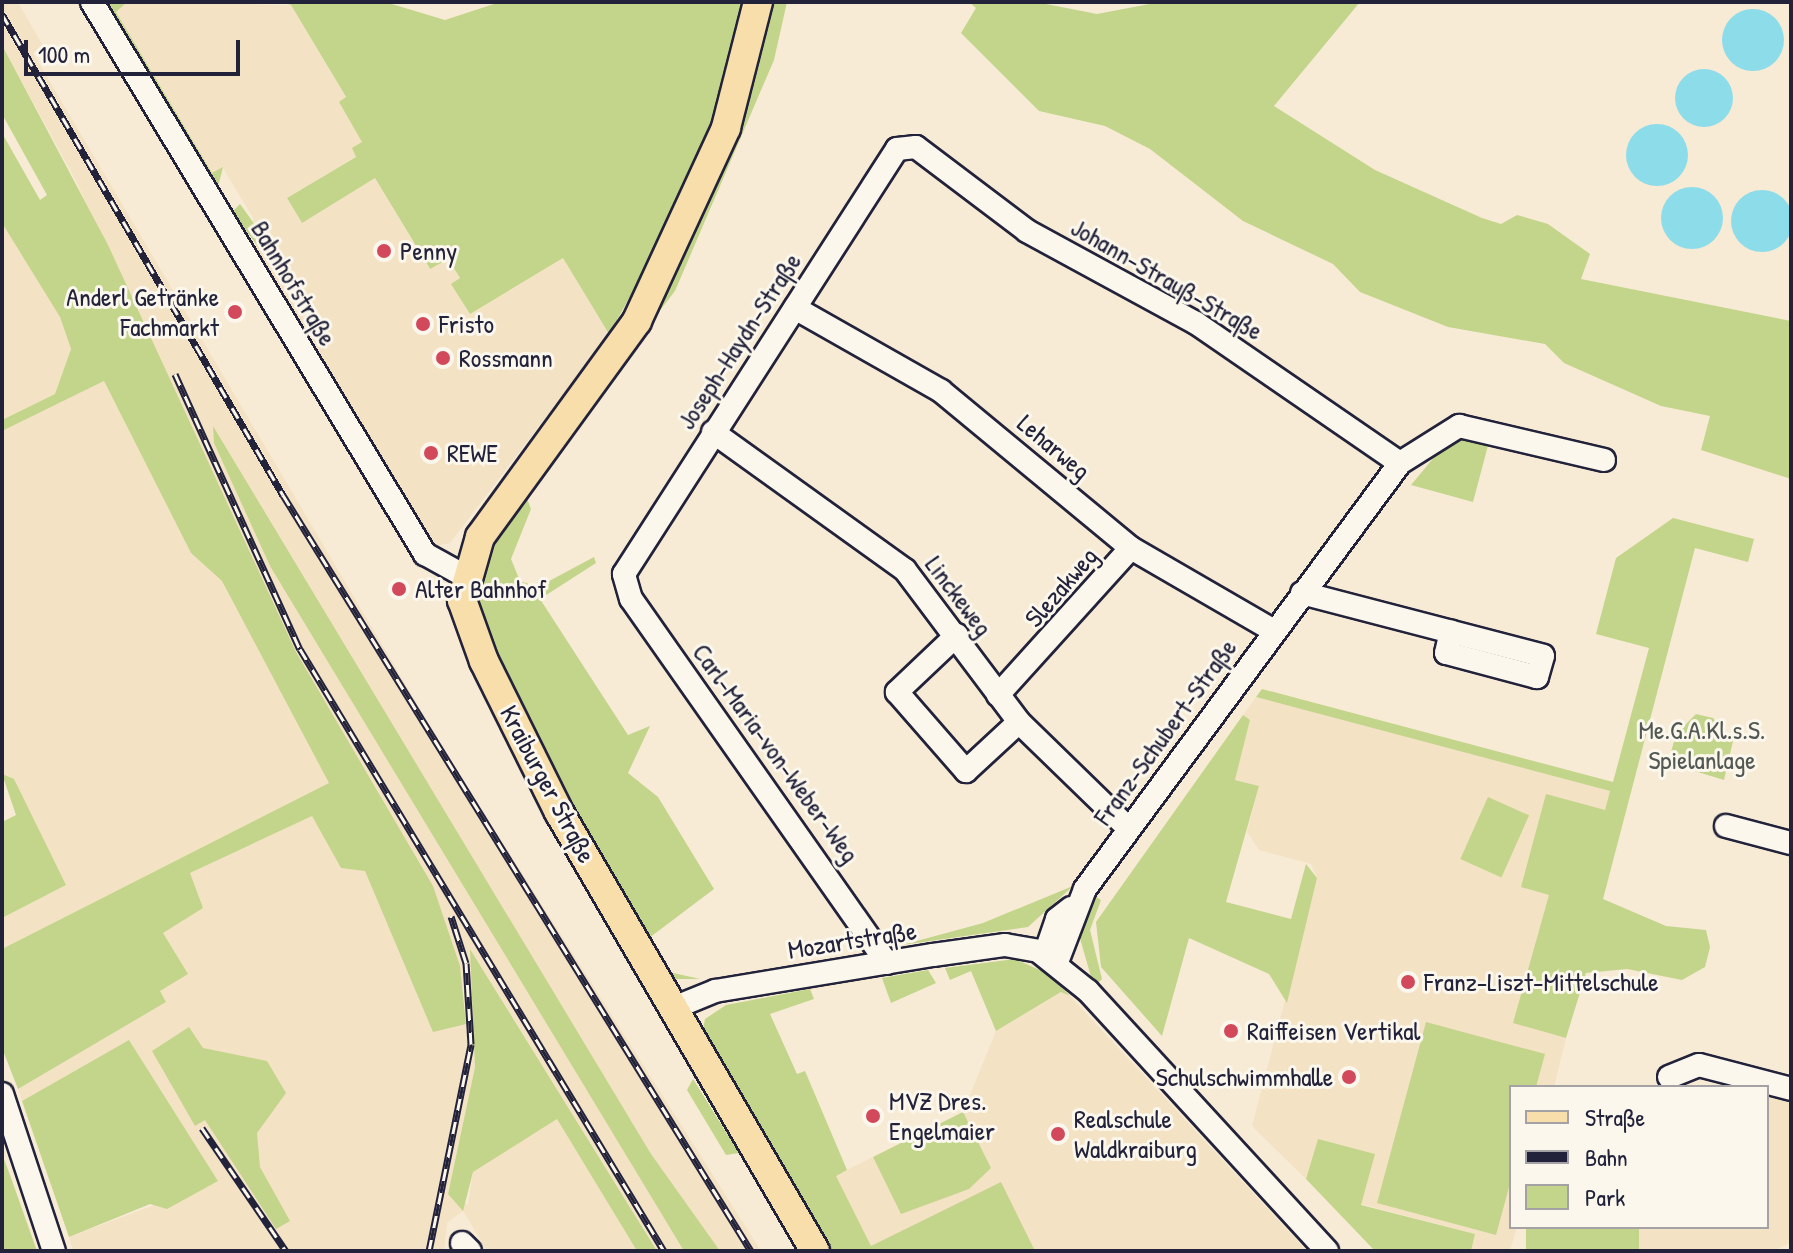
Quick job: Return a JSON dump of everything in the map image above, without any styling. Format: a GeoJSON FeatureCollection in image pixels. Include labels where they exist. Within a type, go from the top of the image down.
{"type":"FeatureCollection","features":[{"type":"Feature","properties":{"kind":"main road","name":"Kraiburger Straße"},"geometry":{"type":"LineString","coordinates":[[758,2],[726,128],[637,321],[480,537],[463,575],[463,611],[484,661],[671,1009],[815,1251]]}},
{"type":"Feature","properties":{"kind":"street","name":"Bahnhofstraße"},"geometry":{"type":"LineString","coordinates":[[92,2],[425,554],[463,575]]}},
{"type":"Feature","properties":{"kind":"street","name":"Joseph-Haydn-Straße"},"geometry":{"type":"LineString","coordinates":[[624,574],[713,432],[907,144]]}},
{"type":"Feature","properties":{"kind":"street","name":"Johann-Strauß-Straße"},"geometry":{"type":"LineString","coordinates":[[907,144],[1027,231],[1196,323],[1400,463]]}},
{"type":"Feature","properties":{"kind":"street","name":"Leharweg"},"geometry":{"type":"LineString","coordinates":[[795,308],[961,405],[1131,548],[1274,631]]}},
{"type":"Feature","properties":{"kind":"street","name":"Franz-Schubert-Straße"},"geometry":{"type":"LineString","coordinates":[[1017,946],[1066,912],[1400,463],[1459,426],[1604,460]]}},
{"type":"Feature","properties":{"kind":"street","name":"Linckeweg"},"geometry":{"type":"LineString","coordinates":[[713,432],[886,552],[957,635],[1019,722],[1129,829]]}},
{"type":"Feature","properties":{"kind":"street","name":"Slezakweg"},"geometry":{"type":"LineString","coordinates":[[998,695],[1131,548]]}},
{"type":"Feature","properties":{"kind":"street","name":"Carl-Maria-von-Weber-Weg"},"geometry":{"type":"LineString","coordinates":[[624,574],[631,599],[887,963]]}},
{"type":"Feature","properties":{"kind":"street"},"geometry":{"type":"LineString","coordinates":[[1302,593],[1451,632]]}},
{"type":"Feature","properties":{"kind":"street"},"geometry":{"type":"LineString","coordinates":[[957,635],[897,692],[966,771],[1019,722]]}},
{"type":"Feature","properties":{"kind":"street"},"geometry":{"type":"LineString","coordinates":[[1726,826],[1791,843]]}},
{"type":"Feature","properties":{"kind":"street","name":"Franz-Schubert-Straße"},"geometry":{"type":"LineString","coordinates":[[1051,958],[1066,912]]}},
{"type":"Feature","properties":{"kind":"street","name":"Mozartstraße"},"geometry":{"type":"LineString","coordinates":[[671,1009],[715,991],[887,963],[1017,946],[1051,958]]}},
{"type":"Feature","properties":{"kind":"street"},"geometry":{"type":"LineString","coordinates":[[1051,958],[1327,1251]]}},
{"type":"Feature","properties":{"kind":"street"},"geometry":{"type":"LineString","coordinates":[[1669,1077],[1699,1065],[1791,1089]]}},
{"type":"Feature","properties":{"kind":"street"},"geometry":{"type":"LineString","coordinates":[[2,1094],[54,1251]]}},
{"type":"Feature","properties":{"kind":"shaded area"},"geometry":{"type":"Polygon","coordinates":[[[2,2],[18,2],[43,46],[33,53],[446,753],[761,1251],[657,1251],[471,950],[475,1067],[448,1194],[468,1205],[473,1172],[557,1119],[637,1251],[487,1251],[463,1211],[447,1223],[444,1251],[73,1251],[69,1237],[218,1181],[129,1040],[22,1101],[18,1089],[166,1002],[160,991],[162,933],[190,873],[312,816],[341,867],[365,871],[385,908],[433,1031],[466,1023],[464,991],[256,573],[76,181],[2,45],[2,2]]]}},
{"type":"Feature","properties":{"kind":"shaded area"},"geometry":{"type":"Polygon","coordinates":[[[127,2],[291,5],[346,98],[339,102],[363,142],[357,156],[287,198],[301,222],[375,178],[429,269],[448,258],[460,279],[452,285],[470,314],[563,258],[609,334],[450,543],[431,547],[425,541],[256,250],[253,218],[223,168],[212,174],[116,12],[127,2]]]}},
{"type":"Feature","properties":{"kind":"shaded area"},"geometry":{"type":"Polygon","coordinates":[[[2,223],[60,317],[71,349],[55,394],[2,420],[2,223]]]}},
{"type":"Feature","properties":{"kind":"shaded area"},"geometry":{"type":"Polygon","coordinates":[[[104,381],[191,553],[222,581],[330,783],[2,949],[2,918],[66,885],[2,774],[2,431],[104,381]]]}},
{"type":"Feature","properties":{"kind":"shaded area","name":"Franz-Liszt-Mittelschule"},"geometry":{"type":"Polygon","coordinates":[[[1256,697],[1610,791],[1580,902],[1513,1022],[1566,1038],[1554,1085],[1509,1085],[1509,1229],[1516,1229],[1510,1251],[1471,1251],[1475,1234],[1361,1204],[1374,1154],[1318,1140],[1306,1179],[1252,1126],[1317,878],[1311,864],[1259,850],[1247,832],[1259,786],[1235,780],[1250,720],[1243,715],[1256,697]]]}},
{"type":"Feature","properties":{"kind":"shaded area","name":"Realschule Waldkraiburg"},"geometry":{"type":"Polygon","coordinates":[[[1062,992],[1070,996],[1307,1251],[857,1251],[823,1182],[963,1112],[996,1031],[1062,992]]]}},
{"type":"Feature","properties":{"kind":"shaded area"},"geometry":{"type":"Polygon","coordinates":[[[1769,1094],[1791,1100],[1791,1243],[1772,1251],[1638,1251],[1639,1229],[1769,1229],[1769,1094]]]}},
{"type":"Feature","properties":{"kind":"green space"},"geometry":{"type":"Polygon","coordinates":[[[100,2],[127,2],[116,12],[212,173],[223,167],[219,183],[216,184],[100,2]]]}},
{"type":"Feature","properties":{"kind":"green space"},"geometry":{"type":"Polygon","coordinates":[[[282,2],[385,2],[445,20],[500,2],[744,2],[727,79],[673,220],[609,334],[563,258],[470,314],[451,284],[460,278],[448,259],[430,269],[375,178],[302,223],[287,198],[356,157],[352,148],[362,142],[339,102],[346,97],[291,5],[282,2]]]}},
{"type":"Feature","properties":{"kind":"green space"},"geometry":{"type":"Polygon","coordinates":[[[774,2],[787,2],[774,60],[675,291],[628,352],[737,127],[774,2]]]}},
{"type":"Feature","properties":{"kind":"green space"},"geometry":{"type":"Polygon","coordinates":[[[969,2],[1036,2],[1097,14],[1160,2],[1360,2],[1274,106],[1375,170],[1482,218],[1501,224],[1517,215],[1548,224],[1590,254],[1581,279],[1791,321],[1791,479],[1701,450],[1710,416],[1661,406],[1564,363],[1545,344],[1448,327],[1360,292],[1333,264],[1243,221],[1150,149],[1105,126],[1039,111],[961,33],[976,8],[969,2]]]}},
{"type":"Feature","properties":{"kind":"green space"},"geometry":{"type":"Polygon","coordinates":[[[2,45],[108,245],[296,652],[433,886],[460,966],[466,1024],[433,1032],[365,871],[341,868],[312,816],[190,873],[203,908],[163,933],[188,974],[160,991],[166,1002],[18,1089],[2,1048],[2,949],[329,783],[222,581],[191,553],[104,381],[2,431],[2,420],[55,394],[71,349],[60,317],[2,223],[2,133],[40,200],[47,195],[2,114],[2,45]]]}},
{"type":"Feature","properties":{"kind":"green space"},"geometry":{"type":"Polygon","coordinates":[[[240,204],[266,240],[259,248],[232,212],[240,204]]]}},
{"type":"Feature","properties":{"kind":"green space"},"geometry":{"type":"Polygon","coordinates":[[[213,426],[651,1154],[720,1251],[684,1251],[270,566],[214,443],[213,426]]]}},
{"type":"Feature","properties":{"kind":"green space"},"geometry":{"type":"Polygon","coordinates":[[[1451,437],[1490,438],[1473,502],[1411,485],[1451,437]]]}},
{"type":"Feature","properties":{"kind":"green space"},"geometry":{"type":"Polygon","coordinates":[[[524,491],[531,509],[511,559],[520,581],[538,587],[594,557],[596,563],[540,599],[628,735],[650,726],[628,773],[658,797],[714,889],[649,938],[669,972],[700,979],[670,979],[657,969],[500,671],[475,595],[481,561],[524,491]]]}},
{"type":"Feature","properties":{"kind":"green space"},"geometry":{"type":"Polygon","coordinates":[[[1673,518],[1754,539],[1748,562],[1695,548],[1603,899],[1666,926],[1706,930],[1710,947],[1705,967],[1682,980],[1627,969],[1586,973],[1566,1038],[1513,1023],[1549,895],[1521,887],[1546,794],[1605,810],[1610,791],[1256,697],[1262,689],[1613,782],[1649,648],[1596,634],[1616,558],[1673,518]]]}},
{"type":"Feature","properties":{"kind":"green space","name":"Me.G.A.Kl.s.S. Spielanlage"},"geometry":{"type":"Polygon","coordinates":[[[1696,714],[1713,718],[1733,741],[1724,780],[1668,763],[1676,734],[1696,714]]]}},
{"type":"Feature","properties":{"kind":"green space"},"geometry":{"type":"Polygon","coordinates":[[[1243,715],[1250,720],[1235,780],[1259,786],[1226,902],[1291,919],[1306,864],[1317,878],[1287,1003],[1269,974],[1189,938],[1162,1036],[1101,967],[1096,922],[1243,715]]]}},
{"type":"Feature","properties":{"kind":"green space"},"geometry":{"type":"Polygon","coordinates":[[[2,774],[14,779],[66,885],[2,918],[2,822],[16,815],[2,774]]]}},
{"type":"Feature","properties":{"kind":"green space"},"geometry":{"type":"Polygon","coordinates":[[[1488,797],[1529,815],[1501,877],[1460,859],[1488,797]]]}},
{"type":"Feature","properties":{"kind":"green space"},"geometry":{"type":"Polygon","coordinates":[[[1073,886],[1028,927],[902,945],[983,923],[1073,886]]]}},
{"type":"Feature","properties":{"kind":"green space"},"geometry":{"type":"Polygon","coordinates":[[[1092,894],[1101,900],[1090,930],[1102,979],[1094,987],[1079,935],[1092,894]]]}},
{"type":"Feature","properties":{"kind":"green space"},"geometry":{"type":"Polygon","coordinates":[[[470,949],[657,1251],[637,1251],[557,1119],[473,1172],[463,1211],[448,1194],[475,1067],[470,949]]]}},
{"type":"Feature","properties":{"kind":"green space"},"geometry":{"type":"Polygon","coordinates":[[[1015,959],[1049,974],[1070,996],[1061,992],[996,1031],[971,971],[950,980],[945,968],[1015,959]]]}},
{"type":"Feature","properties":{"kind":"green space"},"geometry":{"type":"Polygon","coordinates":[[[928,970],[936,983],[891,1003],[882,978],[928,970]]]}},
{"type":"Feature","properties":{"kind":"green space"},"geometry":{"type":"Polygon","coordinates":[[[810,989],[814,999],[770,1014],[797,1074],[805,1071],[847,1170],[836,1176],[871,1246],[1001,1182],[1035,1251],[825,1251],[702,1034],[705,1019],[726,1005],[810,989]]]}},
{"type":"Feature","properties":{"kind":"green space"},"geometry":{"type":"Polygon","coordinates":[[[1426,1022],[1545,1054],[1537,1085],[1509,1085],[1509,1187],[1496,1235],[1377,1203],[1426,1022]]]}},
{"type":"Feature","properties":{"kind":"green space"},"geometry":{"type":"Polygon","coordinates":[[[189,1027],[203,1048],[267,1061],[286,1093],[257,1133],[260,1167],[290,1221],[276,1229],[205,1120],[195,1126],[152,1051],[189,1027]]]}},
{"type":"Feature","properties":{"kind":"green space"},"geometry":{"type":"Polygon","coordinates":[[[129,1040],[218,1181],[167,1209],[150,1204],[69,1237],[22,1101],[129,1040]]]}},
{"type":"Feature","properties":{"kind":"green space"},"geometry":{"type":"Polygon","coordinates":[[[693,1079],[739,1153],[726,1155],[687,1090],[693,1079]]]}},
{"type":"Feature","properties":{"kind":"green space"},"geometry":{"type":"Polygon","coordinates":[[[963,1112],[991,1168],[969,1189],[901,1214],[873,1157],[963,1112]]]}},
{"type":"Feature","properties":{"kind":"green space"},"geometry":{"type":"Polygon","coordinates":[[[1318,1139],[1375,1154],[1361,1205],[1475,1234],[1471,1251],[1375,1251],[1306,1179],[1318,1139]]]}},
{"type":"Feature","properties":{"kind":"green space"},"geometry":{"type":"Polygon","coordinates":[[[2,1154],[10,1175],[37,1251],[2,1251],[2,1154]]]}},
{"type":"Feature","properties":{"kind":"green space"},"geometry":{"type":"Polygon","coordinates":[[[1526,1229],[1639,1229],[1639,1251],[1526,1251],[1526,1229]]]}},
{"type":"Feature","properties":{"kind":"water"},"geometry":{"type":"Polygon","coordinates":[[[1753,9],[1765,11],[1775,18],[1782,28],[1782,52],[1775,62],[1765,69],[1753,71],[1741,69],[1731,62],[1724,52],[1722,40],[1724,28],[1731,18],[1741,11],[1753,9]]]}},
{"type":"Feature","properties":{"kind":"water"},"geometry":{"type":"Polygon","coordinates":[[[1704,69],[1724,78],[1733,98],[1724,118],[1704,127],[1684,118],[1675,98],[1684,78],[1704,69]]]}},
{"type":"Feature","properties":{"kind":"water"},"geometry":{"type":"Polygon","coordinates":[[[1657,124],[1669,126],[1679,133],[1686,143],[1686,167],[1679,177],[1669,184],[1657,186],[1645,184],[1635,177],[1628,167],[1626,155],[1628,143],[1635,133],[1645,126],[1657,124]]]}},
{"type":"Feature","properties":{"kind":"water"},"geometry":{"type":"Polygon","coordinates":[[[1686,187],[1698,187],[1714,196],[1721,206],[1721,230],[1714,240],[1698,249],[1686,249],[1666,235],[1661,224],[1661,212],[1675,192],[1686,187]]]}},
{"type":"Feature","properties":{"kind":"water"},"geometry":{"type":"Polygon","coordinates":[[[1762,190],[1784,199],[1793,221],[1784,243],[1762,252],[1740,243],[1731,221],[1740,199],[1762,190]]]}},
{"type":"Feature","properties":{"kind":"railway"},"geometry":{"type":"LineString","coordinates":[[2,14],[283,495],[751,1251]]}},
{"type":"Feature","properties":{"kind":"railway"},"geometry":{"type":"LineString","coordinates":[[175,374],[300,649],[664,1251]]}},
{"type":"Feature","properties":{"kind":"railway"},"geometry":{"type":"LineString","coordinates":[[429,1251],[471,1044],[466,963],[451,916]]}},
{"type":"Feature","properties":{"kind":"railway"},"geometry":{"type":"LineString","coordinates":[[202,1128],[286,1251]]}},
{"type":"Feature","properties":{"kind":"place","name":"Penny"},"geometry":{"type":"Point","coordinates":[384,251]}},
{"type":"Feature","properties":{"kind":"place","name":"Anderl Getränke Fachmarkt"},"geometry":{"type":"Point","coordinates":[235,312]}},
{"type":"Feature","properties":{"kind":"place","name":"Fristo"},"geometry":{"type":"Point","coordinates":[423,324]}},
{"type":"Feature","properties":{"kind":"place","name":"Rossmann"},"geometry":{"type":"Point","coordinates":[443,358]}},
{"type":"Feature","properties":{"kind":"place","name":"REWE"},"geometry":{"type":"Point","coordinates":[431,453]}},
{"type":"Feature","properties":{"kind":"place","name":"Alter Bahnhof"},"geometry":{"type":"Point","coordinates":[399,589]}},
{"type":"Feature","properties":{"kind":"place","name":"Franz-Liszt-Mittelschule"},"geometry":{"type":"Point","coordinates":[1408,982]}},
{"type":"Feature","properties":{"kind":"place","name":"Raiffeisen Vertikal"},"geometry":{"type":"Point","coordinates":[1231,1031]}},
{"type":"Feature","properties":{"kind":"place","name":"Schulschwimmhalle"},"geometry":{"type":"Point","coordinates":[1349,1077]}},
{"type":"Feature","properties":{"kind":"place","name":"MVZ Dres. Engelmaier"},"geometry":{"type":"Point","coordinates":[873,1116]}},
{"type":"Feature","properties":{"kind":"place","name":"Realschule Waldkraiburg"},"geometry":{"type":"Point","coordinates":[1058,1134]}}]}
